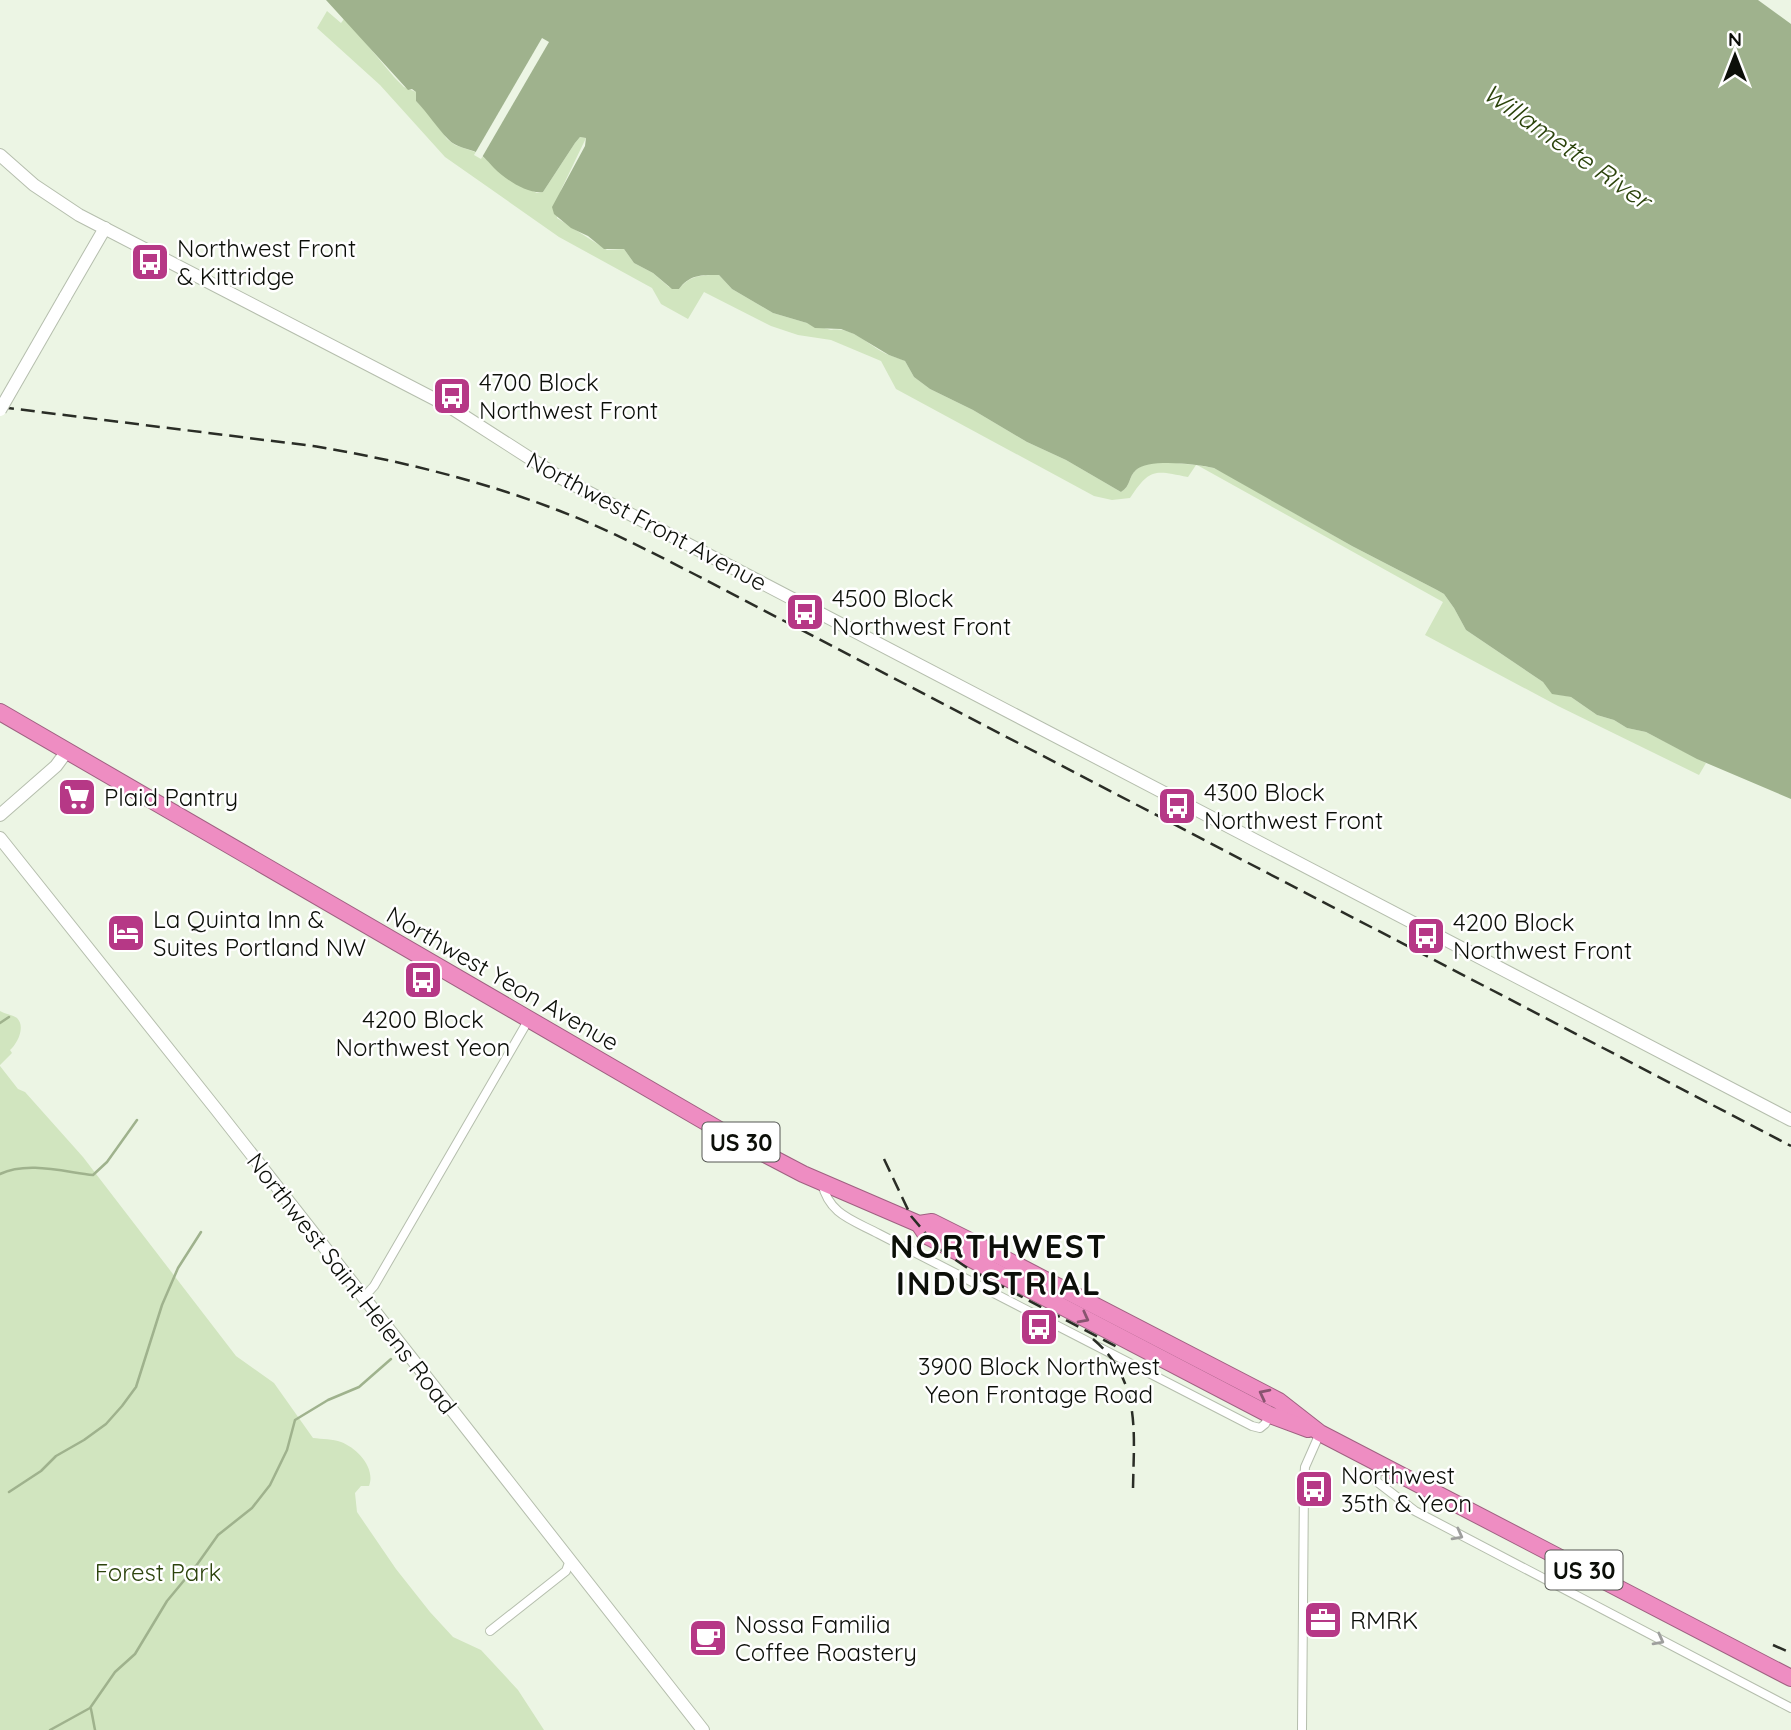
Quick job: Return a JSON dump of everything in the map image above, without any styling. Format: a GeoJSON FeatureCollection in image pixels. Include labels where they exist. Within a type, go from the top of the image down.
{"type":"FeatureCollection","features":[{"type":"Feature","properties":{"kind":"highway","name":"Northwest Yeon Avenue"},"geometry":{"type":"LineString","coordinates":[[0,712],[723,1132],[822,1182],[919,1224],[932,1223],[955,1234],[1279,1401],[1320,1433]]}},
{"type":"Feature","properties":{"kind":"highway","name":"Northwest Yeon Avenue"},"geometry":{"type":"LineString","coordinates":[[919,1224],[927,1236],[1270,1415],[1320,1433],[1378,1462],[1791,1678]]}},
{"type":"Feature","properties":{"kind":"main road","name":"Northwest Front Avenue"},"geometry":{"type":"LineString","coordinates":[[0,155],[34,185],[79,215],[442,402],[570,483],[1791,1120]]}},
{"type":"Feature","properties":{"kind":"main road"},"geometry":{"type":"LineString","coordinates":[[0,410],[106,228]]}},
{"type":"Feature","properties":{"kind":"main road"},"geometry":{"type":"LineString","coordinates":[[0,815],[56,766],[67,751]]}},
{"type":"Feature","properties":{"kind":"main road","name":"Northwest Saint Helens Road"},"geometry":{"type":"LineString","coordinates":[[0,838],[703,1730]]}},
{"type":"Feature","properties":{"kind":"street"},"geometry":{"type":"LineString","coordinates":[[364,1297],[374,1286],[529,1019]]}},
{"type":"Feature","properties":{"kind":"street"},"geometry":{"type":"LineString","coordinates":[[822,1182],[825,1196],[837,1211],[880,1234],[1252,1426],[1259,1428],[1270,1415]]}},
{"type":"Feature","properties":{"kind":"street"},"geometry":{"type":"LineString","coordinates":[[1302,1730],[1304,1474],[1320,1433]]}},
{"type":"Feature","properties":{"kind":"street"},"geometry":{"type":"LineString","coordinates":[[1378,1462],[1376,1481],[1424,1517],[1791,1708]]}},
{"type":"Feature","properties":{"kind":"street"},"geometry":{"type":"LineString","coordinates":[[491,1631],[566,1571],[570,1560]]}},
{"type":"Feature","properties":{"kind":"green space"},"geometry":{"type":"Polygon","coordinates":[[[327,11],[341,23],[344,19],[349,23],[394,77],[404,87],[416,92],[416,101],[447,139],[455,145],[478,153],[517,184],[537,193],[543,192],[575,143],[580,137],[586,138],[561,190],[557,218],[607,250],[624,249],[634,263],[653,273],[669,287],[679,289],[697,277],[719,275],[732,289],[773,313],[854,334],[905,361],[914,377],[930,389],[1121,492],[1133,473],[1142,466],[1165,462],[1196,465],[1188,477],[1167,473],[1148,476],[1130,498],[1112,500],[1094,496],[896,389],[881,361],[831,340],[798,335],[771,326],[704,292],[688,319],[661,304],[652,288],[559,237],[445,157],[380,85],[317,28],[327,11]]]}},
{"type":"Feature","properties":{"kind":"green space"},"geometry":{"type":"Polygon","coordinates":[[[1197,465],[1214,468],[1226,474],[1352,546],[1444,594],[1466,630],[1543,682],[1552,693],[1571,697],[1597,715],[1614,720],[1627,728],[1646,732],[1706,763],[1699,775],[1558,706],[1425,635],[1443,602],[1197,465]]]}},
{"type":"Feature","properties":{"kind":"green space"},"geometry":{"type":"Polygon","coordinates":[[[0,1011],[17,1018],[21,1030],[18,1040],[10,1050],[12,1053],[0,1065],[0,1011]]]}},
{"type":"Feature","properties":{"kind":"green space","name":"Forest Park"},"geometry":{"type":"Polygon","coordinates":[[[0,1066],[18,1089],[25,1092],[83,1157],[236,1356],[274,1383],[313,1438],[341,1442],[364,1460],[370,1472],[370,1479],[369,1486],[361,1486],[355,1493],[357,1512],[396,1569],[430,1612],[453,1637],[481,1650],[518,1690],[544,1730],[0,1730],[0,1066]]]}},
{"type":"Feature","properties":{"kind":"water","name":"Willamette River"},"geometry":{"type":"Polygon","coordinates":[[[326,0],[1758,0],[1791,24],[1791,799],[1697,759],[1646,732],[1627,728],[1614,720],[1597,715],[1571,697],[1552,694],[1543,682],[1466,630],[1444,594],[1352,546],[1214,468],[1174,463],[1142,466],[1133,473],[1121,492],[930,389],[914,377],[905,361],[889,355],[854,334],[841,329],[815,328],[773,313],[732,289],[719,275],[697,276],[679,289],[672,289],[653,273],[634,263],[624,249],[604,249],[554,214],[552,207],[585,146],[586,138],[580,137],[575,143],[543,192],[530,191],[517,185],[474,151],[451,142],[416,101],[416,92],[408,90],[326,0]]]}},
{"type":"Feature","properties":{"kind":"pier"},"geometry":{"type":"Polygon","coordinates":[[[542,38],[549,42],[481,159],[474,155],[542,38]]]}},
{"type":"Feature","properties":{"kind":"waterway"},"geometry":{"type":"LineString","coordinates":[[0,1023],[9,1017]]}},
{"type":"Feature","properties":{"kind":"waterway"},"geometry":{"type":"LineString","coordinates":[[0,1174],[34,1168],[93,1175],[107,1162],[137,1120]]}},
{"type":"Feature","properties":{"kind":"waterway"},"geometry":{"type":"LineString","coordinates":[[9,1492],[41,1471],[56,1456],[106,1424],[122,1406],[136,1387],[162,1305],[178,1268],[201,1232]]}},
{"type":"Feature","properties":{"kind":"waterway"},"geometry":{"type":"LineString","coordinates":[[50,1730],[90,1708],[115,1672],[135,1654],[167,1601],[218,1535],[252,1508],[270,1485],[287,1450],[295,1420],[328,1400],[359,1387],[391,1359]]}},
{"type":"Feature","properties":{"kind":"waterway"},"geometry":{"type":"LineString","coordinates":[[91,1709],[95,1730]]}},
{"type":"Feature","properties":{"kind":"railway"},"geometry":{"type":"LineString","coordinates":[[0,407],[313,446],[469,481],[577,518],[696,575],[1791,1146]]}},
{"type":"Feature","properties":{"kind":"railway"},"geometry":{"type":"LineString","coordinates":[[884,1159],[911,1216],[938,1248],[969,1269],[1117,1347]]}},
{"type":"Feature","properties":{"kind":"railway"},"geometry":{"type":"LineString","coordinates":[[1093,1339],[1109,1355],[1127,1389],[1133,1427],[1133,1488]]}},
{"type":"Feature","properties":{"kind":"railway"},"geometry":{"type":"LineString","coordinates":[[1773,1645],[1791,1653]]}},
{"type":"Feature","properties":{"kind":"place","name":"Northwest Front & Kittridge"},"geometry":{"type":"Point","coordinates":[150,262]}},
{"type":"Feature","properties":{"kind":"place","name":"4700 Block Northwest Front"},"geometry":{"type":"Point","coordinates":[452,396]}},
{"type":"Feature","properties":{"kind":"place","name":"4500 Block Northwest Front"},"geometry":{"type":"Point","coordinates":[805,612]}},
{"type":"Feature","properties":{"kind":"place","name":"Plaid Pantry"},"geometry":{"type":"Point","coordinates":[77,797]}},
{"type":"Feature","properties":{"kind":"place","name":"4300 Block Northwest Front"},"geometry":{"type":"Point","coordinates":[1177,806]}},
{"type":"Feature","properties":{"kind":"place","name":"La Quinta Inn & Suites Portland NW"},"geometry":{"type":"Point","coordinates":[126,933]}},
{"type":"Feature","properties":{"kind":"place","name":"4200 Block Northwest Front"},"geometry":{"type":"Point","coordinates":[1426,936]}},
{"type":"Feature","properties":{"kind":"place","name":"4200 Block Northwest Yeon"},"geometry":{"type":"Point","coordinates":[423,980]}},
{"type":"Feature","properties":{"kind":"place","name":"3900 Block Northwest Yeon Frontage Road"},"geometry":{"type":"Point","coordinates":[1039,1327]}},
{"type":"Feature","properties":{"kind":"place","name":"Northwest 35th & Yeon"},"geometry":{"type":"Point","coordinates":[1314,1489]}},
{"type":"Feature","properties":{"kind":"place","name":"RMRK"},"geometry":{"type":"Point","coordinates":[1323,1620]}},
{"type":"Feature","properties":{"kind":"place","name":"Nossa Familia Coffee Roastery"},"geometry":{"type":"Point","coordinates":[708,1638]}},
{"type":"Feature","properties":{"kind":"district","name":"NORTHWEST INDUSTRIAL"},"geometry":{"type":"Point","coordinates":[999,1264]}}]}
